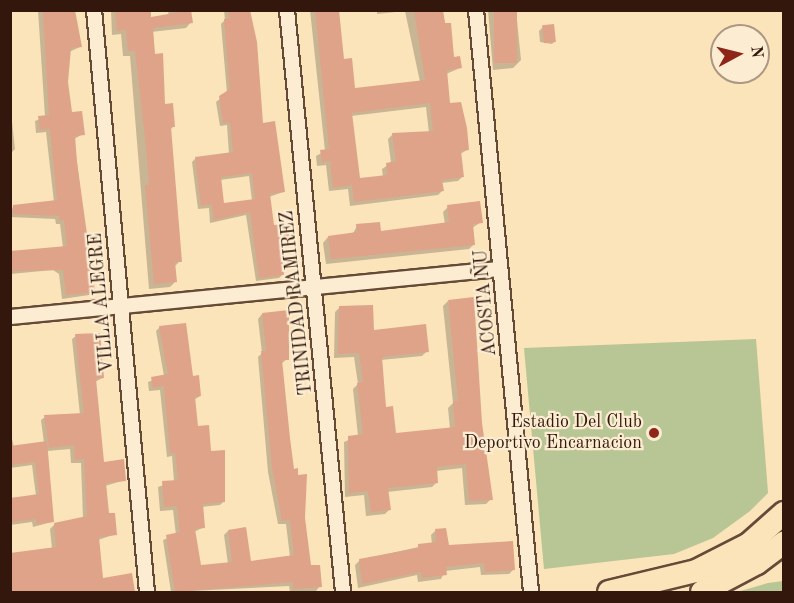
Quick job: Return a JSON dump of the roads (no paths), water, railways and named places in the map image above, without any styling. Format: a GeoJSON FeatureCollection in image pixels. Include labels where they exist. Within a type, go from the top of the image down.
{"type":"FeatureCollection","features":[{"type":"Feature","properties":{"kind":"main road"},"geometry":{"type":"LineString","coordinates":[[609,592],[696,571],[749,544],[783,513]]}},
{"type":"Feature","properties":{"kind":"main road"},"geometry":{"type":"LineString","coordinates":[[702,592],[757,564],[783,543]]}},
{"type":"Feature","properties":{"kind":"street","name":"VILLA ALEGRE"},"geometry":{"type":"LineString","coordinates":[[94,10],[147,592]]}},
{"type":"Feature","properties":{"kind":"street","name":"TRINIDAD RAMIREZ"},"geometry":{"type":"LineString","coordinates":[[287,10],[343,592]]}},
{"type":"Feature","properties":{"kind":"street","name":"ACOSTA ÑU"},"geometry":{"type":"LineString","coordinates":[[476,10],[531,592]]}},
{"type":"Feature","properties":{"kind":"street"},"geometry":{"type":"LineString","coordinates":[[10,317],[500,268]]}},
{"type":"Feature","properties":{"kind":"place","name":"Estadio Del Club Deportivo Encarnacion"},"geometry":{"type":"Point","coordinates":[654,433]}}]}
